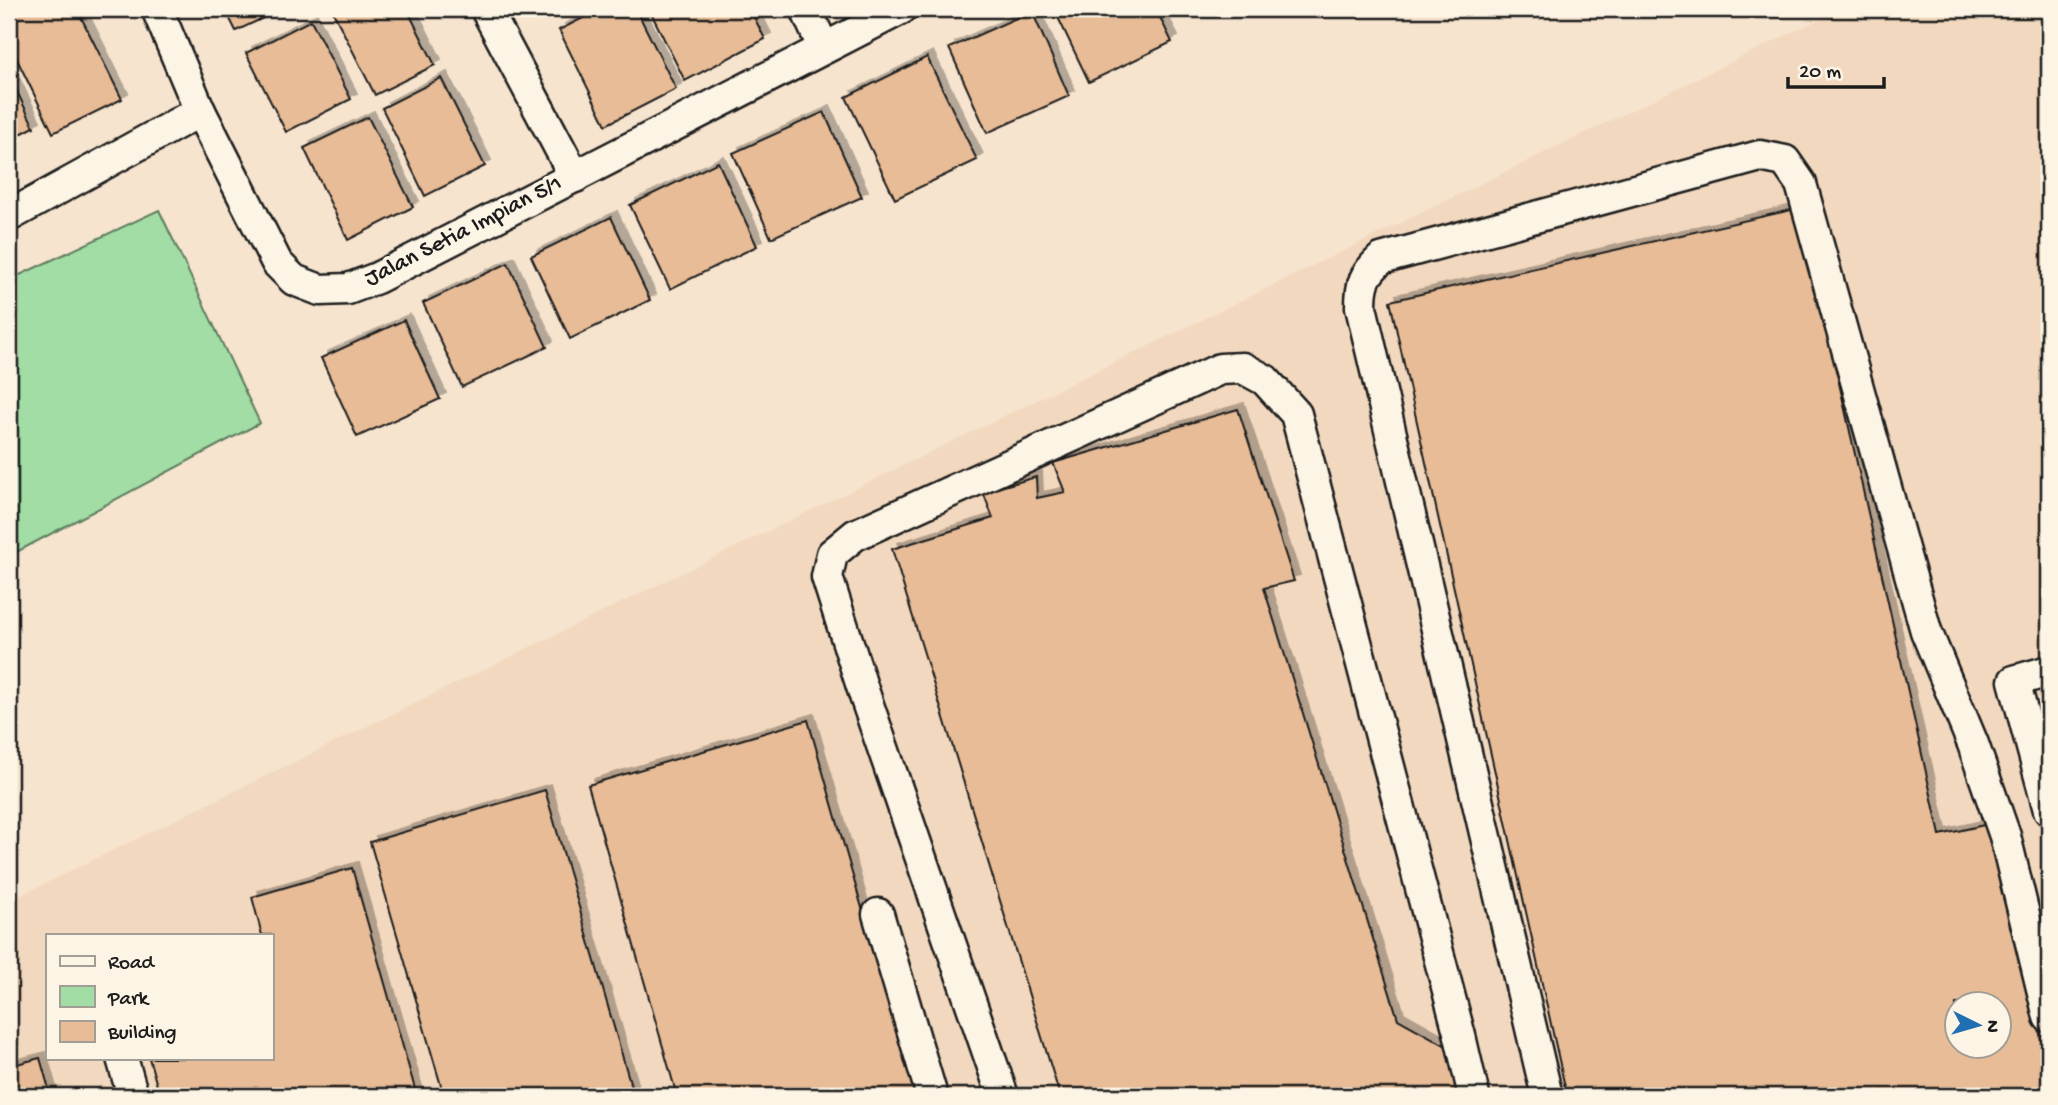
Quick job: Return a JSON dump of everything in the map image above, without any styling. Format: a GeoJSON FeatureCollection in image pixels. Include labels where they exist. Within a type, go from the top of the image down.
{"type":"FeatureCollection","features":[{"type":"Feature","properties":{"kind":"street","name":"Jalan Setia Impian 5/1"},"geometry":{"type":"LineString","coordinates":[[157,9],[200,111],[277,263],[294,280],[320,290],[348,289],[377,278],[901,9]]}},
{"type":"Feature","properties":{"kind":"street"},"geometry":{"type":"LineString","coordinates":[[486,9],[575,177]]}},
{"type":"Feature","properties":{"kind":"street"},"geometry":{"type":"LineString","coordinates":[[806,9],[823,47]]}},
{"type":"Feature","properties":{"kind":"street"},"geometry":{"type":"LineString","coordinates":[[9,216],[200,111]]}},
{"type":"Feature","properties":{"kind":"street"},"geometry":{"type":"LineString","coordinates":[[1547,1096],[1361,307],[1361,286],[1381,258],[1760,156],[1785,161],[1801,184],[1926,631],[1973,744],[2005,836],[2049,1017]]}},
{"type":"Feature","properties":{"kind":"street"},"geometry":{"type":"LineString","coordinates":[[1003,1096],[827,577],[832,554],[855,535],[1182,386],[1220,369],[1243,368],[1265,380],[1296,414],[1474,1096]]}},
{"type":"Feature","properties":{"kind":"street"},"geometry":{"type":"LineString","coordinates":[[2049,671],[2014,681],[2049,810]]}},
{"type":"Feature","properties":{"kind":"street"},"geometry":{"type":"LineString","coordinates":[[878,914],[932,1096]]}},
{"type":"Feature","properties":{"kind":"street"},"geometry":{"type":"LineString","coordinates":[[123,1060],[133,1096]]}},
{"type":"Feature","properties":{"kind":"shaded area"},"geometry":{"type":"Polygon","coordinates":[[[1840,9],[2049,9],[2049,1096],[9,1096],[9,901],[1840,9]]]}},
{"type":"Feature","properties":{"kind":"green space"},"geometry":{"type":"Polygon","coordinates":[[[159,210],[260,423],[9,556],[9,280],[159,210]]]}},
{"type":"Feature","properties":{"kind":"building"},"geometry":{"type":"Polygon","coordinates":[[[22,9],[77,9],[122,99],[53,133],[9,43],[9,16],[22,9]]]}},
{"type":"Feature","properties":{"kind":"building"},"geometry":{"type":"Polygon","coordinates":[[[225,9],[282,9],[236,31],[225,9]]]}},
{"type":"Feature","properties":{"kind":"building"},"geometry":{"type":"Polygon","coordinates":[[[339,9],[407,9],[435,65],[375,95],[333,12],[339,9]]]}},
{"type":"Feature","properties":{"kind":"building"},"geometry":{"type":"Polygon","coordinates":[[[601,9],[636,9],[676,89],[606,125],[559,30],[601,9]]]}},
{"type":"Feature","properties":{"kind":"building"},"geometry":{"type":"Polygon","coordinates":[[[649,9],[750,9],[765,39],[685,81],[649,9]]]}},
{"type":"Feature","properties":{"kind":"building"},"geometry":{"type":"Polygon","coordinates":[[[1054,9],[1156,9],[1172,42],[1089,82],[1054,9]]]}},
{"type":"Feature","properties":{"kind":"building"},"geometry":{"type":"Polygon","coordinates":[[[1032,11],[1069,96],[987,133],[949,48],[1032,11]]]}},
{"type":"Feature","properties":{"kind":"building"},"geometry":{"type":"Polygon","coordinates":[[[311,20],[351,99],[286,132],[246,53],[311,20]]]}},
{"type":"Feature","properties":{"kind":"building"},"geometry":{"type":"Polygon","coordinates":[[[927,57],[977,160],[895,199],[846,97],[927,57]]]}},
{"type":"Feature","properties":{"kind":"building"},"geometry":{"type":"Polygon","coordinates":[[[9,75],[34,127],[9,140],[9,75]]]}},
{"type":"Feature","properties":{"kind":"building"},"geometry":{"type":"Polygon","coordinates":[[[441,78],[485,166],[425,196],[382,108],[441,78]]]}},
{"type":"Feature","properties":{"kind":"building"},"geometry":{"type":"Polygon","coordinates":[[[824,112],[862,197],[771,238],[733,153],[824,112]]]}},
{"type":"Feature","properties":{"kind":"building"},"geometry":{"type":"Polygon","coordinates":[[[368,117],[413,207],[348,240],[304,148],[368,117]]]}},
{"type":"Feature","properties":{"kind":"building"},"geometry":{"type":"Polygon","coordinates":[[[718,162],[757,246],[670,289],[630,205],[718,162]]]}},
{"type":"Feature","properties":{"kind":"building"},"geometry":{"type":"Polygon","coordinates":[[[1800,208],[1940,835],[1993,823],[2049,1074],[2049,1096],[1567,1096],[1390,301],[1800,208]]]}},
{"type":"Feature","properties":{"kind":"building"},"geometry":{"type":"Polygon","coordinates":[[[611,217],[650,300],[570,339],[531,256],[611,217]]]}},
{"type":"Feature","properties":{"kind":"building"},"geometry":{"type":"Polygon","coordinates":[[[508,263],[547,347],[462,387],[423,303],[508,263]]]}},
{"type":"Feature","properties":{"kind":"building"},"geometry":{"type":"Polygon","coordinates":[[[404,320],[440,399],[357,437],[321,358],[404,320]]]}},
{"type":"Feature","properties":{"kind":"building"},"geometry":{"type":"Polygon","coordinates":[[[1238,409],[1294,581],[1264,588],[1398,1019],[1448,1047],[1461,1096],[1060,1096],[892,549],[993,518],[983,492],[1036,477],[1037,498],[1065,492],[1053,463],[1238,409]]]}},
{"type":"Feature","properties":{"kind":"building"},"geometry":{"type":"Polygon","coordinates":[[[808,720],[916,1096],[677,1096],[588,785],[808,720]]]}},
{"type":"Feature","properties":{"kind":"building"},"geometry":{"type":"Polygon","coordinates":[[[545,790],[634,1096],[444,1096],[370,842],[545,790]]]}},
{"type":"Feature","properties":{"kind":"building"},"geometry":{"type":"Polygon","coordinates":[[[352,868],[417,1096],[160,1096],[150,1060],[273,1060],[273,934],[262,934],[252,897],[352,868]]]}},
{"type":"Feature","properties":{"kind":"building"},"geometry":{"type":"Polygon","coordinates":[[[40,1058],[51,1096],[9,1096],[9,1066],[40,1058]]]}}]}
